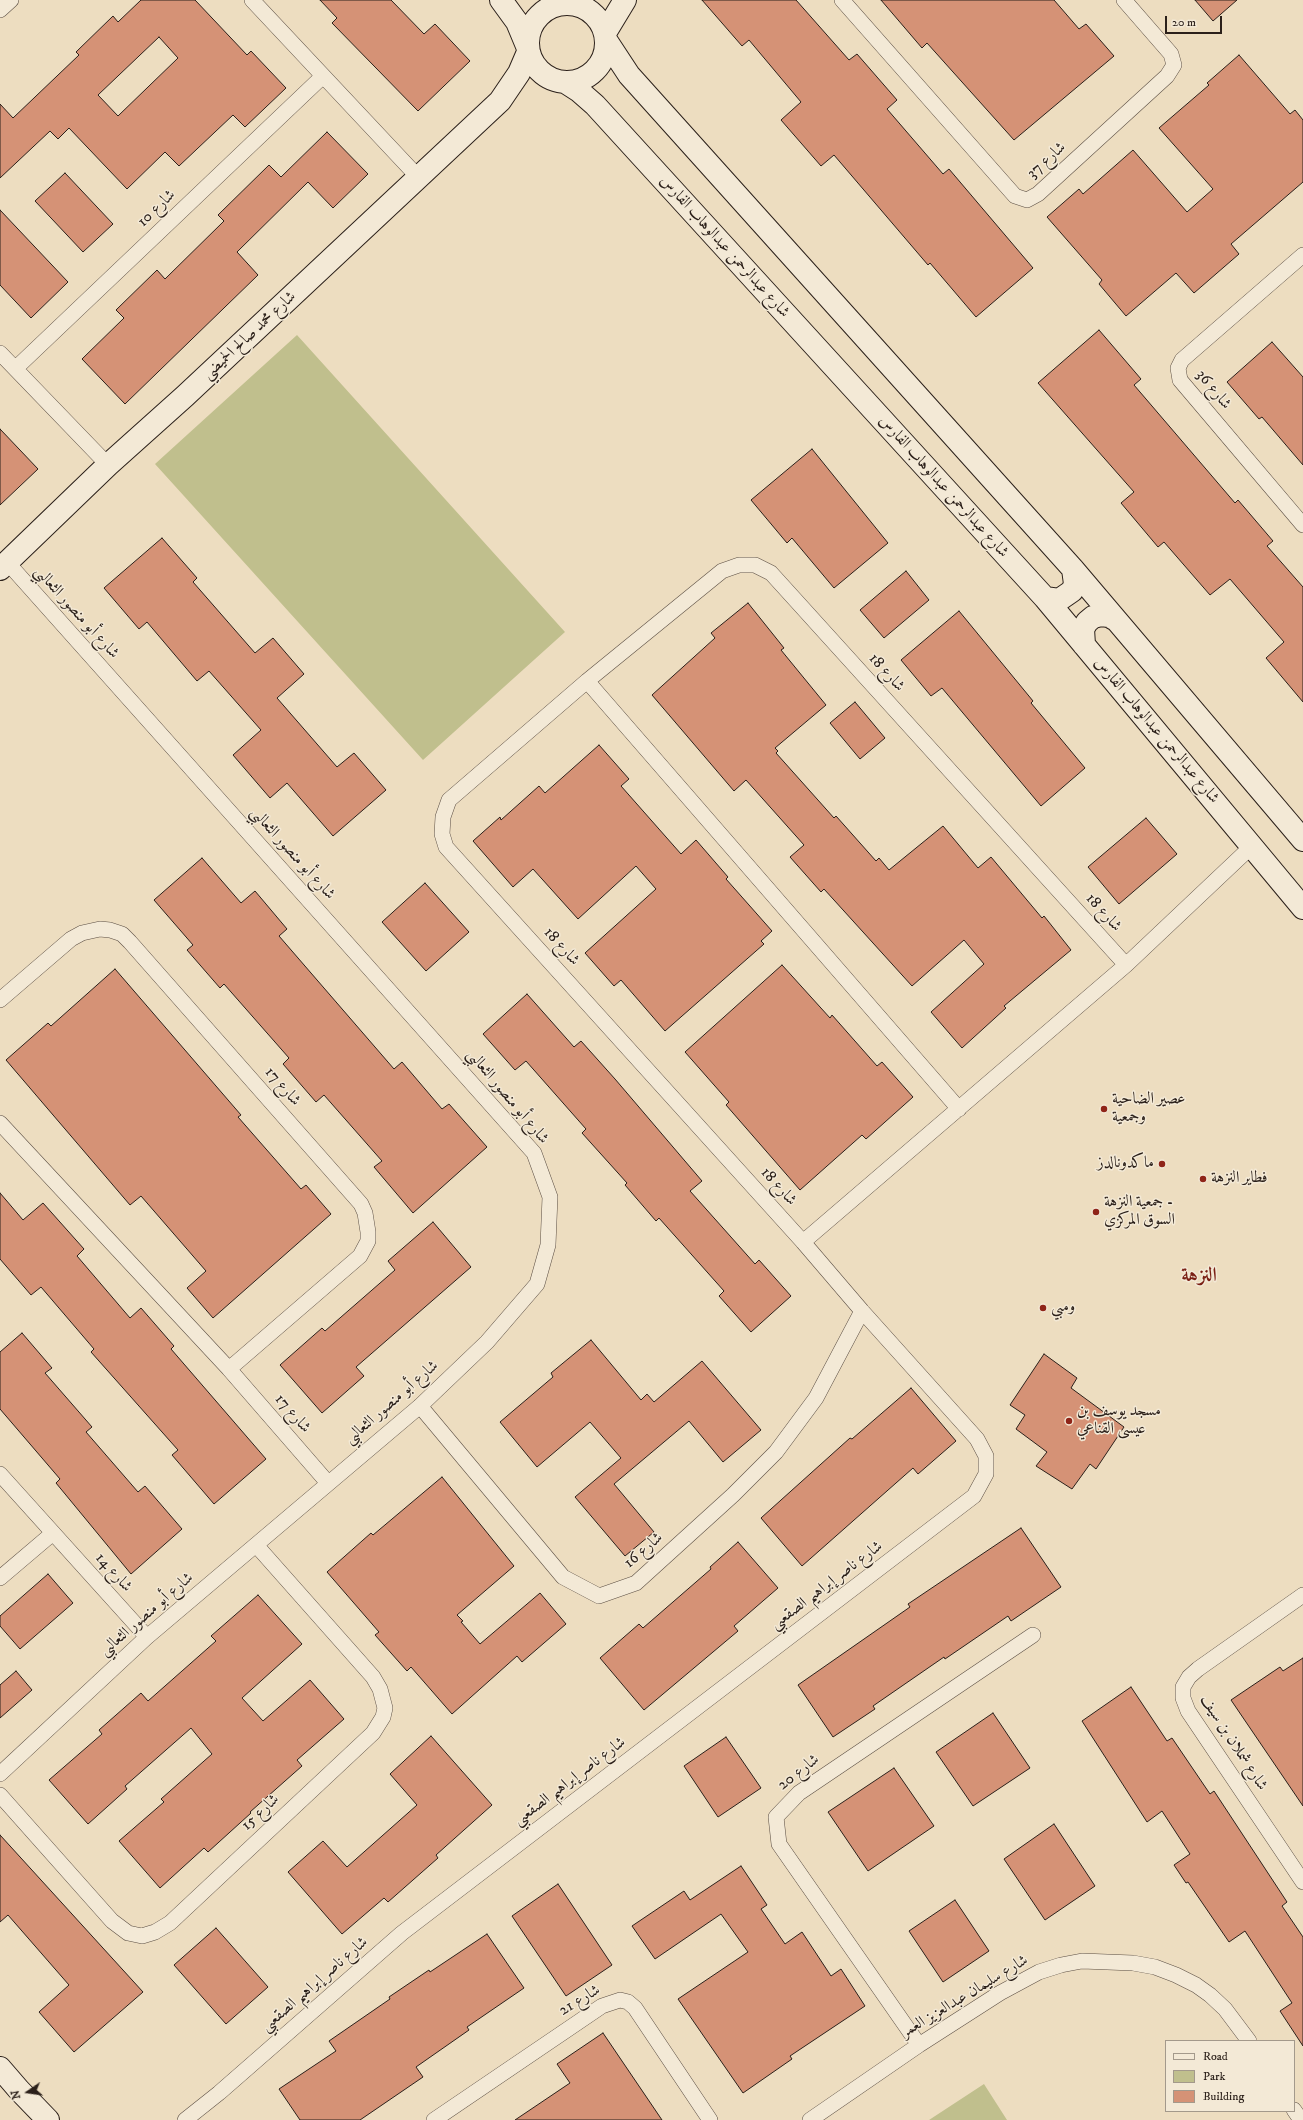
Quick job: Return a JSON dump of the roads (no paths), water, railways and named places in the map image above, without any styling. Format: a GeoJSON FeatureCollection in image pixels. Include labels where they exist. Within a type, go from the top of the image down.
{"type":"FeatureCollection","features":[{"type":"Feature","properties":{"kind":"street"},"geometry":{"type":"LineString","coordinates":[[0,10],[11,0]]}},
{"type":"Feature","properties":{"kind":"street"},"geometry":{"type":"LineString","coordinates":[[252,0],[322,77],[419,178]]}},
{"type":"Feature","properties":{"kind":"street"},"geometry":{"type":"LineString","coordinates":[[501,0],[517,22],[537,69],[558,81],[576,82],[595,71],[601,62],[605,37],[626,0]]}},
{"type":"Feature","properties":{"kind":"street","name":"شارع 37"},"geometry":{"type":"LineString","coordinates":[[842,0],[1015,196],[1027,200],[1044,189],[1167,76],[1174,65],[1171,54],[1124,0]]}},
{"type":"Feature","properties":{"kind":"street"},"geometry":{"type":"LineString","coordinates":[[528,49],[530,28],[540,14],[556,5],[581,3],[594,14],[605,37],[629,75],[1073,569],[1303,840]]}},
{"type":"Feature","properties":{"kind":"street","name":"شارع محمد صالح الحميضي"},"geometry":{"type":"LineString","coordinates":[[4,566],[108,465],[185,396],[500,101],[519,73],[528,49]]}},
{"type":"Feature","properties":{"kind":"street","name":"شارع 10"},"geometry":{"type":"LineString","coordinates":[[16,368],[322,77]]}},
{"type":"Feature","properties":{"kind":"street","name":"شارع محمد صالح الحميضي"},"geometry":{"type":"LineString","coordinates":[[500,101],[530,85],[558,81]]}},
{"type":"Feature","properties":{"kind":"street","name":"شارع عبدالرحمن عبدالوهاب الفارس"},"geometry":{"type":"LineString","coordinates":[[558,81],[579,90],[594,105],[1044,598],[1303,908]]}},
{"type":"Feature","properties":{"kind":"street","name":"شارع 36"},"geometry":{"type":"LineString","coordinates":[[1303,254],[1182,360],[1178,368],[1180,380],[1303,525]]}},
{"type":"Feature","properties":{"kind":"street"},"geometry":{"type":"LineString","coordinates":[[0,353],[108,465]]}},
{"type":"Feature","properties":{"kind":"street","name":"شارع 18"},"geometry":{"type":"LineString","coordinates":[[983,1482],[986,1474],[986,1456],[978,1439],[862,1311],[803,1242],[446,847],[442,834],[443,817],[449,800],[587,681],[722,571],[739,565],[755,565],[771,573],[1126,965]]}},
{"type":"Feature","properties":{"kind":"street","name":"شارع أبو منصور الثعالبي"},"geometry":{"type":"LineString","coordinates":[[0,1774],[147,1637],[420,1406],[487,1342],[536,1284],[548,1245],[550,1197],[534,1152],[4,566]]}},
{"type":"Feature","properties":{"kind":"street"},"geometry":{"type":"LineString","coordinates":[[1044,598],[1060,600],[1072,591],[1075,584],[1073,569]]}},
{"type":"Feature","properties":{"kind":"street"},"geometry":{"type":"LineString","coordinates":[[1084,645],[1083,629],[1087,622],[1093,617],[1101,615],[1109,616],[1116,620]]}},
{"type":"Feature","properties":{"kind":"street"},"geometry":{"type":"LineString","coordinates":[[587,681],[959,1109]]}},
{"type":"Feature","properties":{"kind":"street"},"geometry":{"type":"LineString","coordinates":[[803,1242],[1126,965],[1252,846]]}},
{"type":"Feature","properties":{"kind":"street","name":"شارع 17"},"geometry":{"type":"LineString","coordinates":[[0,1000],[71,938],[82,933],[100,929],[110,930],[122,934],[361,1204],[365,1213],[368,1241],[360,1256],[229,1369]]}},
{"type":"Feature","properties":{"kind":"street","name":"شارع 17"},"geometry":{"type":"LineString","coordinates":[[0,1123],[229,1369],[328,1483]]}},
{"type":"Feature","properties":{"kind":"street","name":"شارع 16"},"geometry":{"type":"LineString","coordinates":[[420,1406],[563,1577],[599,1596],[636,1583],[733,1495],[776,1452],[816,1398],[862,1311]]}},
{"type":"Feature","properties":{"kind":"street","name":"شارع 14"},"geometry":{"type":"LineString","coordinates":[[0,1474],[147,1637]]}},
{"type":"Feature","properties":{"kind":"street","name":"شارع ناصر إبراهيم الصقعبي"},"geometry":{"type":"LineString","coordinates":[[185,2120],[219,2093],[402,1933],[974,1496],[983,1482]]}},
{"type":"Feature","properties":{"kind":"street"},"geometry":{"type":"LineString","coordinates":[[0,1578],[53,1533]]}},
{"type":"Feature","properties":{"kind":"street","name":"شارع 15"},"geometry":{"type":"LineString","coordinates":[[0,1795],[112,1921],[128,1934],[142,1936],[155,1932],[170,1923],[373,1733],[383,1718],[384,1708],[380,1689],[373,1677],[256,1545]]}},
{"type":"Feature","properties":{"kind":"street","name":"شارع شملان بن سيف"},"geometry":{"type":"LineString","coordinates":[[1303,1595],[1189,1677],[1183,1687],[1183,1698],[1188,1711],[1303,1882]]}},
{"type":"Feature","properties":{"kind":"street","name":"شارع 20"},"geometry":{"type":"LineString","coordinates":[[919,2045],[779,1844],[776,1817],[798,1793],[1032,1635]]}},
{"type":"Feature","properties":{"kind":"street","name":"شارع سليمان عبدالعزيز العمر"},"geometry":{"type":"LineString","coordinates":[[810,2120],[919,2045],[1018,1982],[1039,1972],[1082,1961],[1133,1963],[1155,1967],[1176,1975],[1196,1985],[1226,2009],[1248,2040]]}},
{"type":"Feature","properties":{"kind":"street","name":"شارع 21"},"geometry":{"type":"LineString","coordinates":[[434,2120],[602,2006],[620,2000],[628,2002],[635,2008],[710,2120]]}},
{"type":"Feature","properties":{"kind":"street"},"geometry":{"type":"LineString","coordinates":[[0,2068],[18,2090],[48,2120]]}},
{"type":"Feature","properties":{"kind":"street"},"geometry":{"type":"LineString","coordinates":[[18,2090],[29,2120]]}},
{"type":"Feature","properties":{"kind":"street"},"geometry":{"type":"LineString","coordinates":[[1295,2107],[1303,2101]]}},
{"type":"Feature","properties":{"kind":"street"},"geometry":{"type":"LineString","coordinates":[[1295,2110],[1301,2120]]}},
{"type":"Feature","properties":{"kind":"place","name":"عصير الضاحية وجمعية"},"geometry":{"type":"Point","coordinates":[1104,1109]}},
{"type":"Feature","properties":{"kind":"place","name":"ماكدونالدز"},"geometry":{"type":"Point","coordinates":[1162,1164]}},
{"type":"Feature","properties":{"kind":"place","name":"فطاير النزهة"},"geometry":{"type":"Point","coordinates":[1203,1179]}},
{"type":"Feature","properties":{"kind":"place","name":"جمعية النزهة - السوق المركزي"},"geometry":{"type":"Point","coordinates":[1096,1212]}},
{"type":"Feature","properties":{"kind":"place","name":"ومبي"},"geometry":{"type":"Point","coordinates":[1043,1308]}},
{"type":"Feature","properties":{"kind":"place","name":"مسجد يوسف بن عيسى القناعي"},"geometry":{"type":"Point","coordinates":[1069,1421]}},
{"type":"Feature","properties":{"kind":"district","name":"النزهة"},"geometry":{"type":"Point","coordinates":[1199,1277]}}]}
